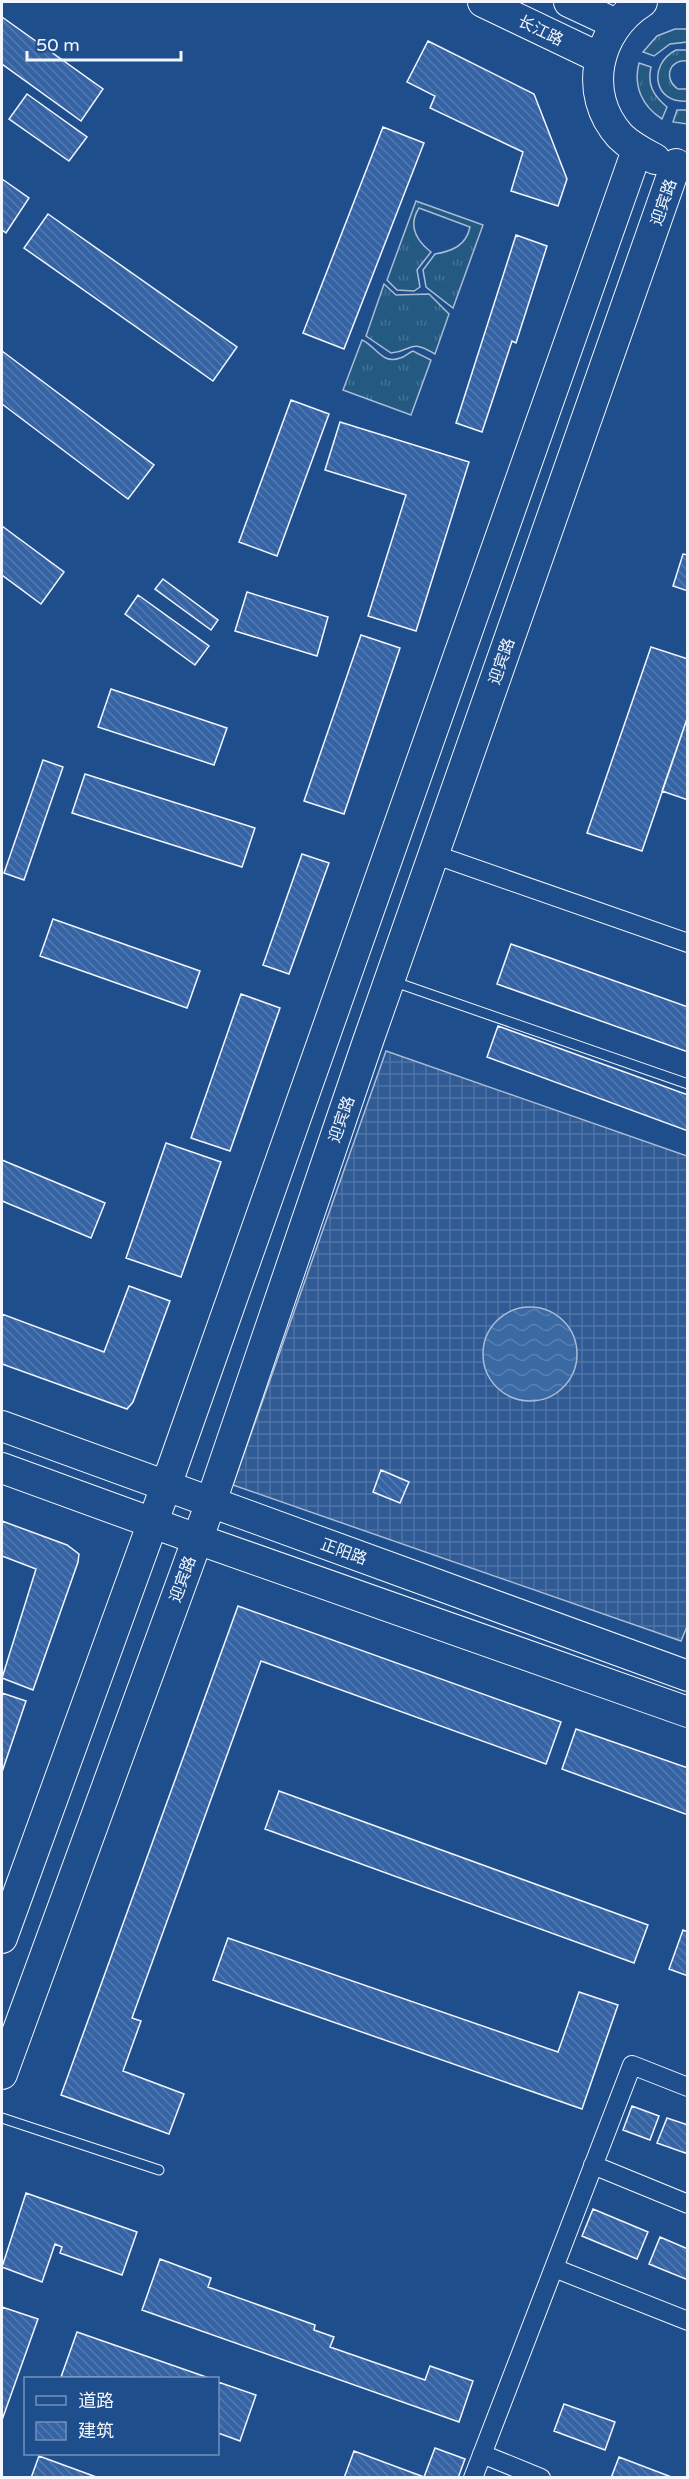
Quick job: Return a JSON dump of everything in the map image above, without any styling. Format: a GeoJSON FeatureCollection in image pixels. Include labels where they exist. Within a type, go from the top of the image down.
{"type":"FeatureCollection","features":[{"type":"Feature","properties":{"kind":"main road","name":"长江路"},"geometry":{"type":"LineString","coordinates":[[483,2],[600,58]]}},
{"type":"Feature","properties":{"kind":"main road"},"geometry":{"type":"LineString","coordinates":[[569,2],[616,24]]}},
{"type":"Feature","properties":{"kind":"main road"},"geometry":{"type":"LineString","coordinates":[[642,2],[629,10],[606,40],[597,79],[600,100],[608,119],[621,136],[637,150],[656,159],[682,163]]}},
{"type":"Feature","properties":{"kind":"main road"},"geometry":{"type":"LineString","coordinates":[[2,1938],[152,1523],[637,150]]}},
{"type":"Feature","properties":{"kind":"main road","name":"迎宾路"},"geometry":{"type":"LineString","coordinates":[[2,2074],[211,1502],[389,980],[682,163]]}},
{"type":"Feature","properties":{"kind":"main road","name":"正阳路"},"geometry":{"type":"LineString","coordinates":[[2,1426],[687,1674]]}},
{"type":"Feature","properties":{"kind":"main road"},"geometry":{"type":"LineString","coordinates":[[2,1468],[687,1712]]}},
{"type":"Feature","properties":{"kind":"street"},"geometry":{"type":"LineString","coordinates":[[434,854],[687,944]]}},
{"type":"Feature","properties":{"kind":"street"},"geometry":{"type":"LineString","coordinates":[[473,2478],[632,2065],[687,2087]]}},
{"type":"Feature","properties":{"kind":"street"},"geometry":{"type":"LineString","coordinates":[[593,2165],[687,2204]]}},
{"type":"Feature","properties":{"kind":"street"},"geometry":{"type":"LineString","coordinates":[[554,2268],[687,2321]]}},
{"type":"Feature","properties":{"kind":"street"},"geometry":{"type":"LineString","coordinates":[[482,2454],[541,2478]]}},
{"type":"Feature","properties":{"kind":"lane"},"geometry":{"type":"LineString","coordinates":[[389,980],[687,1084]]}},
{"type":"Feature","properties":{"kind":"lane"},"geometry":{"type":"LineString","coordinates":[[2,2118],[159,2170]]}},
{"type":"Feature","properties":{"kind":"green space"},"geometry":{"type":"Polygon","coordinates":[[[675,29],[687,29],[687,42],[670,44],[654,56],[643,52],[657,36],[675,29]]]}},
{"type":"Feature","properties":{"kind":"green space"},"geometry":{"type":"Polygon","coordinates":[[[676,50],[687,50],[687,61],[681,61],[672,66],[671,80],[678,89],[687,89],[687,101],[667,96],[661,90],[658,82],[661,65],[676,50]]]}},
{"type":"Feature","properties":{"kind":"green space"},"geometry":{"type":"Polygon","coordinates":[[[639,63],[651,67],[652,89],[667,107],[662,119],[649,108],[641,95],[637,80],[639,63]]]}},
{"type":"Feature","properties":{"kind":"green space"},"geometry":{"type":"Polygon","coordinates":[[[677,110],[687,110],[687,124],[673,122],[677,110]]]}},
{"type":"Feature","properties":{"kind":"green space"},"geometry":{"type":"Polygon","coordinates":[[[416,201],[483,225],[453,308],[426,287],[423,270],[435,254],[462,243],[470,227],[419,208],[414,220],[415,232],[431,252],[417,270],[420,287],[414,291],[397,290],[387,280],[416,201]]]}},
{"type":"Feature","properties":{"kind":"green space"},"geometry":{"type":"Polygon","coordinates":[[[384,284],[396,295],[429,294],[449,314],[435,354],[415,346],[391,353],[366,336],[384,284]]]}},
{"type":"Feature","properties":{"kind":"green space"},"geometry":{"type":"Polygon","coordinates":[[[362,340],[388,359],[402,357],[413,351],[431,360],[411,415],[343,390],[362,340]]]}},
{"type":"Feature","properties":{"kind":"shaded area"},"geometry":{"type":"Polygon","coordinates":[[[386,1051],[687,1156],[688,1624],[681,1641],[233,1485],[386,1051]]]}},
{"type":"Feature","properties":{"kind":"water"},"geometry":{"type":"Polygon","coordinates":[[[530,1307],[548,1311],[563,1321],[573,1336],[577,1354],[573,1372],[563,1387],[548,1397],[530,1401],[512,1397],[497,1387],[487,1372],[483,1354],[487,1336],[497,1321],[512,1311],[530,1307]]]}},
{"type":"Feature","properties":{"kind":"building"},"geometry":{"type":"Polygon","coordinates":[[[2,17],[103,89],[81,121],[2,64],[2,17]]]}},
{"type":"Feature","properties":{"kind":"building"},"geometry":{"type":"Polygon","coordinates":[[[428,41],[534,94],[567,179],[558,206],[511,191],[523,152],[430,108],[435,96],[407,82],[428,41]]]}},
{"type":"Feature","properties":{"kind":"building"},"geometry":{"type":"Polygon","coordinates":[[[27,94],[87,137],[69,161],[9,119],[27,94]]]}},
{"type":"Feature","properties":{"kind":"building"},"geometry":{"type":"Polygon","coordinates":[[[383,127],[424,143],[344,349],[303,333],[383,127]]]}},
{"type":"Feature","properties":{"kind":"building"},"geometry":{"type":"Polygon","coordinates":[[[2,179],[29,198],[6,233],[2,230],[2,179]]]}},
{"type":"Feature","properties":{"kind":"building"},"geometry":{"type":"Polygon","coordinates":[[[48,214],[237,347],[213,381],[24,248],[48,214]]]}},
{"type":"Feature","properties":{"kind":"building"},"geometry":{"type":"Polygon","coordinates":[[[516,235],[547,246],[516,343],[512,341],[482,432],[456,423],[516,235]]]}},
{"type":"Feature","properties":{"kind":"building"},"geometry":{"type":"Polygon","coordinates":[[[2,351],[154,465],[128,499],[2,404],[2,351]]]}},
{"type":"Feature","properties":{"kind":"building"},"geometry":{"type":"Polygon","coordinates":[[[291,400],[329,414],[277,556],[239,542],[291,400]]]}},
{"type":"Feature","properties":{"kind":"building"},"geometry":{"type":"Polygon","coordinates":[[[340,422],[469,462],[416,631],[368,616],[406,495],[325,470],[340,422]]]}},
{"type":"Feature","properties":{"kind":"building"},"geometry":{"type":"Polygon","coordinates":[[[2,526],[64,572],[41,604],[2,575],[2,526]]]}},
{"type":"Feature","properties":{"kind":"building"},"geometry":{"type":"Polygon","coordinates":[[[683,554],[688,555],[688,591],[673,586],[683,554]]]}},
{"type":"Feature","properties":{"kind":"building"},"geometry":{"type":"Polygon","coordinates":[[[163,579],[218,620],[211,630],[155,589],[163,579]]]}},
{"type":"Feature","properties":{"kind":"building"},"geometry":{"type":"Polygon","coordinates":[[[247,592],[328,617],[317,656],[235,631],[247,592]]]}},
{"type":"Feature","properties":{"kind":"building"},"geometry":{"type":"Polygon","coordinates":[[[138,595],[209,646],[195,665],[125,614],[138,595]]]}},
{"type":"Feature","properties":{"kind":"building"},"geometry":{"type":"Polygon","coordinates":[[[361,635],[400,648],[344,814],[304,801],[361,635]]]}},
{"type":"Feature","properties":{"kind":"building"},"geometry":{"type":"Polygon","coordinates":[[[651,647],[688,659],[688,716],[642,851],[587,833],[651,647]]]}},
{"type":"Feature","properties":{"kind":"building"},"geometry":{"type":"Polygon","coordinates":[[[111,689],[227,728],[214,765],[98,727],[111,689]]]}},
{"type":"Feature","properties":{"kind":"building"},"geometry":{"type":"Polygon","coordinates":[[[688,716],[688,800],[662,791],[688,716]]]}},
{"type":"Feature","properties":{"kind":"building"},"geometry":{"type":"Polygon","coordinates":[[[43,760],[63,767],[24,880],[4,873],[43,760]]]}},
{"type":"Feature","properties":{"kind":"building"},"geometry":{"type":"Polygon","coordinates":[[[85,774],[255,828],[242,867],[72,813],[85,774]]]}},
{"type":"Feature","properties":{"kind":"building"},"geometry":{"type":"Polygon","coordinates":[[[302,854],[329,863],[289,974],[263,965],[302,854]]]}},
{"type":"Feature","properties":{"kind":"building"},"geometry":{"type":"Polygon","coordinates":[[[53,919],[200,971],[187,1008],[40,956],[53,919]]]}},
{"type":"Feature","properties":{"kind":"building"},"geometry":{"type":"Polygon","coordinates":[[[511,944],[688,1007],[688,1052],[497,984],[511,944]]]}},
{"type":"Feature","properties":{"kind":"building"},"geometry":{"type":"Polygon","coordinates":[[[241,994],[280,1008],[230,1151],[191,1138],[241,994]]]}},
{"type":"Feature","properties":{"kind":"building"},"geometry":{"type":"Polygon","coordinates":[[[498,1026],[688,1095],[688,1131],[487,1057],[498,1026]]]}},
{"type":"Feature","properties":{"kind":"building"},"geometry":{"type":"Polygon","coordinates":[[[166,1143],[221,1162],[181,1277],[126,1258],[166,1143]]]}},
{"type":"Feature","properties":{"kind":"building"},"geometry":{"type":"Polygon","coordinates":[[[2,1160],[105,1203],[91,1238],[2,1201],[2,1160]]]}},
{"type":"Feature","properties":{"kind":"building"},"geometry":{"type":"Polygon","coordinates":[[[129,1286],[170,1301],[133,1402],[127,1409],[2,1364],[2,1314],[104,1352],[129,1286]]]}},
{"type":"Feature","properties":{"kind":"building"},"geometry":{"type":"Polygon","coordinates":[[[381,1470],[409,1482],[400,1503],[373,1492],[381,1470]]]}},
{"type":"Feature","properties":{"kind":"building"},"geometry":{"type":"Polygon","coordinates":[[[2,1521],[67,1545],[79,1554],[33,1690],[2,1678],[36,1569],[2,1556],[2,1521]]]}},
{"type":"Feature","properties":{"kind":"building"},"geometry":{"type":"Polygon","coordinates":[[[238,1606],[561,1722],[546,1764],[261,1661],[132,2018],[141,2021],[123,2071],[184,2094],[169,2134],[61,2095],[238,1606]]]}},
{"type":"Feature","properties":{"kind":"building"},"geometry":{"type":"Polygon","coordinates":[[[2,1693],[26,1701],[2,1772],[2,1693]]]}},
{"type":"Feature","properties":{"kind":"building"},"geometry":{"type":"Polygon","coordinates":[[[576,1729],[688,1768],[688,1815],[562,1769],[576,1729]]]}},
{"type":"Feature","properties":{"kind":"building"},"geometry":{"type":"Polygon","coordinates":[[[279,1791],[648,1925],[634,1963],[265,1829],[279,1791]]]}},
{"type":"Feature","properties":{"kind":"building"},"geometry":{"type":"Polygon","coordinates":[[[683,1930],[688,1932],[688,1976],[669,1969],[683,1930]]]}},
{"type":"Feature","properties":{"kind":"building"},"geometry":{"type":"Polygon","coordinates":[[[228,1938],[558,2052],[579,1992],[618,2005],[582,2109],[213,1980],[228,1938]]]}},
{"type":"Feature","properties":{"kind":"building"},"geometry":{"type":"Polygon","coordinates":[[[632,2106],[659,2116],[650,2140],[623,2130],[632,2106]]]}},
{"type":"Feature","properties":{"kind":"building"},"geometry":{"type":"Polygon","coordinates":[[[667,2118],[688,2125],[688,2154],[657,2143],[667,2118]]]}},
{"type":"Feature","properties":{"kind":"building"},"geometry":{"type":"Polygon","coordinates":[[[26,2193],[137,2232],[122,2275],[60,2253],[62,2247],[55,2244],[42,2282],[2,2267],[26,2193]]]}},
{"type":"Feature","properties":{"kind":"building"},"geometry":{"type":"Polygon","coordinates":[[[593,2209],[648,2232],[637,2259],[582,2236],[593,2209]]]}},
{"type":"Feature","properties":{"kind":"building"},"geometry":{"type":"Polygon","coordinates":[[[660,2237],[688,2249],[688,2280],[649,2264],[660,2237]]]}},
{"type":"Feature","properties":{"kind":"building"},"geometry":{"type":"Polygon","coordinates":[[[160,2259],[211,2278],[208,2287],[315,2325],[314,2330],[334,2337],[330,2347],[425,2380],[430,2366],[473,2381],[459,2422],[142,2310],[160,2259]]]}},
{"type":"Feature","properties":{"kind":"building"},"geometry":{"type":"Polygon","coordinates":[[[2,2307],[38,2319],[2,2420],[2,2307]]]}},
{"type":"Feature","properties":{"kind":"building"},"geometry":{"type":"Polygon","coordinates":[[[77,2332],[206,2377],[61,2377],[77,2332]]]}},
{"type":"Feature","properties":{"kind":"building"},"geometry":{"type":"Polygon","coordinates":[[[219,2382],[256,2395],[240,2441],[219,2433],[219,2382]]]}},
{"type":"Feature","properties":{"kind":"building"},"geometry":{"type":"Polygon","coordinates":[[[564,2404],[615,2422],[605,2450],[554,2431],[564,2404]]]}},
{"type":"Feature","properties":{"kind":"building"},"geometry":{"type":"Polygon","coordinates":[[[435,2448],[465,2459],[458,2478],[344,2478],[354,2451],[424,2477],[435,2448]]]}},
{"type":"Feature","properties":{"kind":"building"},"geometry":{"type":"Polygon","coordinates":[[[39,2456],[99,2478],[31,2478],[39,2456]]]}},
{"type":"Feature","properties":{"kind":"building"},"geometry":{"type":"Polygon","coordinates":[[[619,2457],[674,2478],[611,2478],[619,2457]]]}}]}
